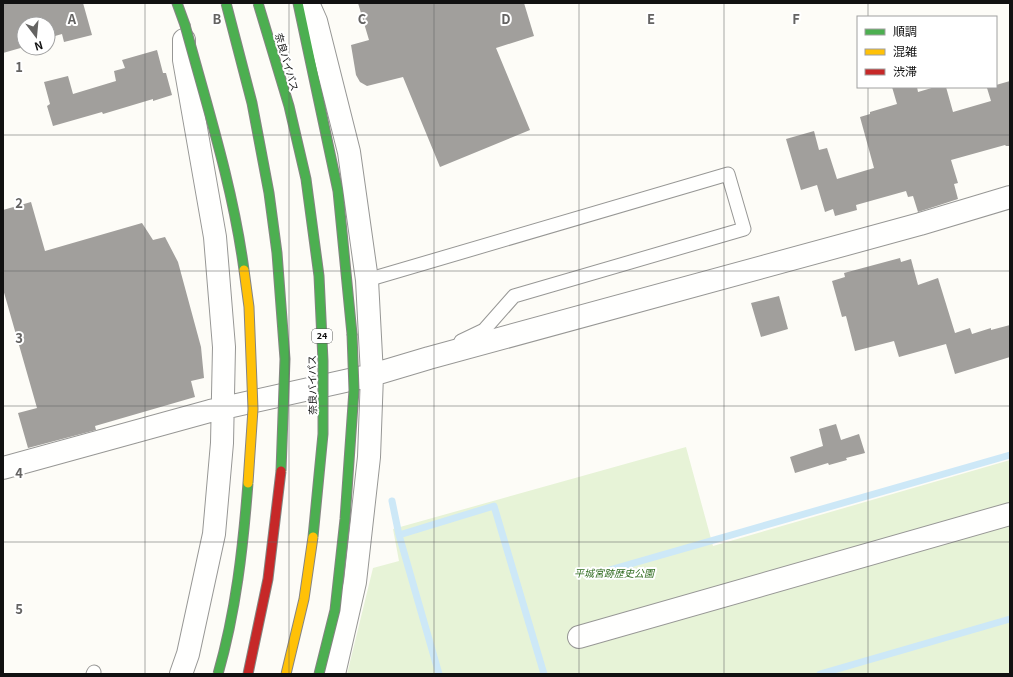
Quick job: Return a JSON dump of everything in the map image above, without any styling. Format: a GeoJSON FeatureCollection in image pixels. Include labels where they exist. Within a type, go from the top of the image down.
{"type":"FeatureCollection","features":[{"type":"Feature","properties":{"kind":"highway"},"geometry":{"type":"LineString","coordinates":[[177,3],[185,25],[224,164],[240,239],[248,307],[253,410],[247,495],[240,572],[226,646],[218,674]]}},
{"type":"Feature","properties":{"kind":"highway"},"geometry":{"type":"LineString","coordinates":[[226,3],[252,103],[269,193],[277,253],[285,359],[282,465],[268,579],[248,674]]}},
{"type":"Feature","properties":{"kind":"highway","name":"奈良バイパス"},"geometry":{"type":"LineString","coordinates":[[258,3],[289,106],[306,179],[319,276],[323,353],[323,434],[313,542],[304,599],[286,674]]}},
{"type":"Feature","properties":{"kind":"highway"},"geometry":{"type":"LineString","coordinates":[[298,3],[338,191],[352,334],[354,390],[344,526],[335,610],[319,674]]}},
{"type":"Feature","properties":{"kind":"street"},"geometry":{"type":"LineString","coordinates":[[308,3],[316,21],[349,152],[367,280],[372,375],[369,457],[355,582],[334,674]]}},
{"type":"Feature","properties":{"kind":"street"},"geometry":{"type":"LineString","coordinates":[[181,674],[188,654],[214,534],[222,443],[224,346],[214,237],[184,60],[185,25]]}},
{"type":"Feature","properties":{"kind":"street"},"geometry":{"type":"LineString","coordinates":[[3,468],[223,408],[372,375],[429,358],[920,224],[1010,197]]}},
{"type":"Feature","properties":{"kind":"street"},"geometry":{"type":"LineString","coordinates":[[580,637],[1010,514]]}},
{"type":"Feature","properties":{"kind":"lane"},"geometry":{"type":"LineString","coordinates":[[367,280],[728,174],[744,229],[514,296],[484,330],[429,358]]}},
{"type":"Feature","properties":{"kind":"green space","name":"平城宮跡歴史公園"},"geometry":{"type":"Polygon","coordinates":[[[686,447],[713,546],[1010,460],[1010,674],[347,674],[373,568],[399,561],[393,529],[686,447]]]}},
{"type":"Feature","properties":{"kind":"building"},"geometry":{"type":"Polygon","coordinates":[[[3,3],[83,3],[92,35],[64,42],[62,34],[56,36],[56,16],[16,16],[16,49],[3,53],[3,3]]]}},
{"type":"Feature","properties":{"kind":"building"},"geometry":{"type":"Polygon","coordinates":[[[358,3],[524,3],[534,36],[496,48],[530,130],[440,167],[403,77],[367,86],[360,82],[356,75],[351,45],[369,40],[358,3]]]}},
{"type":"Feature","properties":{"kind":"building"},"geometry":{"type":"Polygon","coordinates":[[[157,50],[163,73],[166,73],[172,95],[53,126],[47,106],[50,104],[44,82],[68,76],[73,94],[116,81],[114,71],[125,68],[122,60],[157,50]]]}},
{"type":"Feature","properties":{"kind":"building"},"geometry":{"type":"Polygon","coordinates":[[[1010,81],[1010,146],[1005,145],[951,160],[958,183],[954,184],[958,199],[918,212],[913,196],[908,197],[906,191],[856,205],[857,210],[835,216],[833,209],[825,212],[817,185],[801,190],[786,139],[814,131],[819,150],[827,148],[837,179],[874,168],[860,117],[870,114],[870,112],[897,104],[892,88],[917,88],[918,92],[932,88],[946,88],[953,112],[991,101],[987,88],[997,88],[997,85],[1010,81]]]}},
{"type":"Feature","properties":{"kind":"building"},"geometry":{"type":"Polygon","coordinates":[[[31,202],[45,251],[142,223],[153,240],[165,237],[178,262],[201,347],[204,378],[191,381],[195,397],[95,426],[96,430],[28,448],[18,413],[37,408],[3,289],[3,210],[31,202]]]}},
{"type":"Feature","properties":{"kind":"building"},"geometry":{"type":"Polygon","coordinates":[[[900,258],[901,262],[911,259],[918,285],[938,278],[955,333],[970,328],[972,334],[991,328],[991,330],[1010,325],[1010,357],[955,374],[946,344],[899,357],[894,341],[855,351],[846,316],[842,317],[832,281],[845,277],[844,273],[900,258]]]}},
{"type":"Feature","properties":{"kind":"building"},"geometry":{"type":"Polygon","coordinates":[[[779,296],[788,329],[761,337],[751,303],[779,296]]]}},
{"type":"Feature","properties":{"kind":"building"},"geometry":{"type":"Polygon","coordinates":[[[836,424],[841,440],[859,434],[865,453],[846,458],[847,460],[829,465],[828,463],[795,473],[790,457],[823,446],[819,429],[836,424]]]}},
{"type":"Feature","properties":{"kind":"waterway"},"geometry":{"type":"LineString","coordinates":[[599,573],[1010,455]]}},
{"type":"Feature","properties":{"kind":"waterway"},"geometry":{"type":"LineString","coordinates":[[392,501],[399,535],[439,674]]}},
{"type":"Feature","properties":{"kind":"waterway"},"geometry":{"type":"LineString","coordinates":[[399,535],[494,506],[544,674]]}},
{"type":"Feature","properties":{"kind":"waterway"},"geometry":{"type":"LineString","coordinates":[[820,674],[1010,619]]}},
{"type":"Feature","properties":{"kind":"traffic: fast"},"geometry":{"type":"LineString","coordinates":[[177,3],[185,25]]}},
{"type":"Feature","properties":{"kind":"traffic: fast"},"geometry":{"type":"LineString","coordinates":[[226,3],[252,103],[269,193],[277,253],[285,359],[281,471]]}},
{"type":"Feature","properties":{"kind":"traffic: fast"},"geometry":{"type":"LineString","coordinates":[[258,3],[289,106],[306,179],[319,276],[323,361],[323,434],[313,537]]}},
{"type":"Feature","properties":{"kind":"traffic: fast"},"geometry":{"type":"LineString","coordinates":[[298,3],[338,191],[352,334]]}},
{"type":"Feature","properties":{"kind":"traffic: fast"},"geometry":{"type":"LineString","coordinates":[[185,25],[226,177],[244,270]]}},
{"type":"Feature","properties":{"kind":"traffic: fast"},"geometry":{"type":"LineString","coordinates":[[319,674],[335,610],[345,519],[354,390],[352,334]]}},
{"type":"Feature","properties":{"kind":"traffic: fast"},"geometry":{"type":"LineString","coordinates":[[218,674],[230,627],[238,579],[248,483]]}},
{"type":"Feature","properties":{"kind":"traffic: slow"},"geometry":{"type":"LineString","coordinates":[[244,270],[249,307],[253,409],[248,483]]}},
{"type":"Feature","properties":{"kind":"traffic: slow"},"geometry":{"type":"LineString","coordinates":[[286,674],[304,599],[313,537]]}},
{"type":"Feature","properties":{"kind":"traffic: jam"},"geometry":{"type":"LineString","coordinates":[[248,674],[268,579],[281,471]]}}]}
